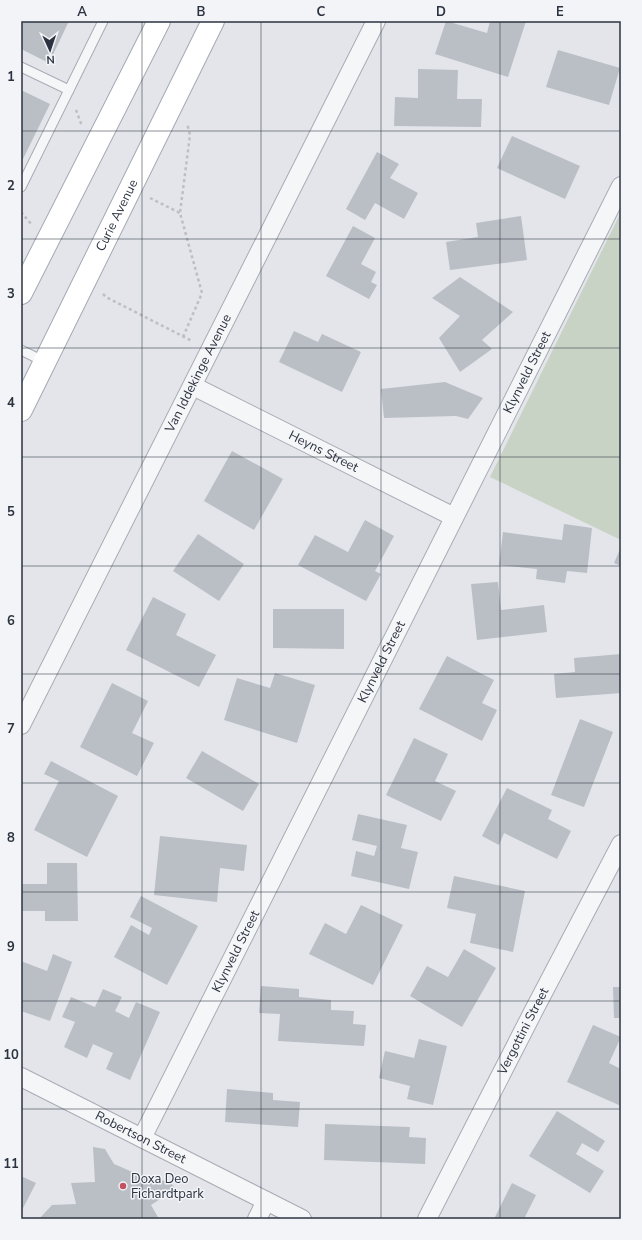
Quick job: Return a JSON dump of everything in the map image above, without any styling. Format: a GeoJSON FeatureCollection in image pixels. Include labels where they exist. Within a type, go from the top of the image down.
{"type":"FeatureCollection","features":[{"type":"Feature","properties":{"kind":"main road"},"geometry":{"type":"LineString","coordinates":[[21,293],[159,21]]}},
{"type":"Feature","properties":{"kind":"main road","name":"Curie Avenue"},"geometry":{"type":"LineString","coordinates":[[21,410],[213,21]]}},
{"type":"Feature","properties":{"kind":"street","name":"Van Iddekinge Avenue"},"geometry":{"type":"LineString","coordinates":[[21,725],[376,21]]}},
{"type":"Feature","properties":{"kind":"street","name":"Klynveld Street"},"geometry":{"type":"LineString","coordinates":[[142,1138],[621,186]]}},
{"type":"Feature","properties":{"kind":"street","name":"Heyns Street"},"geometry":{"type":"LineString","coordinates":[[193,386],[454,517]]}},
{"type":"Feature","properties":{"kind":"street","name":"Vergottini Street"},"geometry":{"type":"LineString","coordinates":[[427,1219],[621,844]]}},
{"type":"Feature","properties":{"kind":"street","name":"Robertson Street"},"geometry":{"type":"LineString","coordinates":[[21,1077],[302,1219]]}},
{"type":"Feature","properties":{"kind":"street"},"geometry":{"type":"LineString","coordinates":[[257,1219],[266,1201]]}},
{"type":"Feature","properties":{"kind":"lane"},"geometry":{"type":"LineString","coordinates":[[21,187],[103,21]]}},
{"type":"Feature","properties":{"kind":"lane"},"geometry":{"type":"LineString","coordinates":[[21,66],[69,90]]}},
{"type":"Feature","properties":{"kind":"lane"},"geometry":{"type":"LineString","coordinates":[[21,350],[45,362]]}},
{"type":"Feature","properties":{"kind":"path"},"geometry":{"type":"LineString","coordinates":[[180,89],[190,135],[180,214],[202,293],[183,337]]}},
{"type":"Feature","properties":{"kind":"path"},"geometry":{"type":"LineString","coordinates":[[21,212],[47,242]]}},
{"type":"Feature","properties":{"kind":"path"},"geometry":{"type":"LineString","coordinates":[[87,276],[106,297],[210,351]]}},
{"type":"Feature","properties":{"kind":"green space"},"geometry":{"type":"Polygon","coordinates":[[[621,212],[621,540],[490,477],[621,212]]]}},
{"type":"Feature","properties":{"kind":"building"},"geometry":{"type":"Polygon","coordinates":[[[21,21],[69,21],[49,63],[21,49],[21,21]]]}},
{"type":"Feature","properties":{"kind":"building"},"geometry":{"type":"Polygon","coordinates":[[[446,21],[487,33],[490,21],[526,21],[508,77],[435,54],[446,21]]]}},
{"type":"Feature","properties":{"kind":"building"},"geometry":{"type":"Polygon","coordinates":[[[558,50],[620,68],[609,105],[546,87],[558,50]]]}},
{"type":"Feature","properties":{"kind":"building"},"geometry":{"type":"Polygon","coordinates":[[[418,69],[458,70],[457,99],[482,99],[481,127],[394,126],[395,97],[418,98],[418,69]]]}},
{"type":"Feature","properties":{"kind":"building"},"geometry":{"type":"Polygon","coordinates":[[[21,90],[50,104],[21,163],[21,90]]]}},
{"type":"Feature","properties":{"kind":"building"},"geometry":{"type":"Polygon","coordinates":[[[512,136],[580,166],[565,199],[497,168],[512,136]]]}},
{"type":"Feature","properties":{"kind":"building"},"geometry":{"type":"Polygon","coordinates":[[[377,152],[399,164],[390,178],[418,193],[404,219],[375,203],[365,220],[346,209],[377,152]]]}},
{"type":"Feature","properties":{"kind":"building"},"geometry":{"type":"Polygon","coordinates":[[[521,216],[527,260],[450,270],[446,242],[478,237],[476,223],[521,216]]]}},
{"type":"Feature","properties":{"kind":"building"},"geometry":{"type":"Polygon","coordinates":[[[353,226],[375,238],[361,264],[376,272],[371,282],[377,285],[369,299],[326,276],[353,226]]]}},
{"type":"Feature","properties":{"kind":"building"},"geometry":{"type":"Polygon","coordinates":[[[460,277],[513,312],[482,340],[492,349],[460,372],[439,338],[460,316],[432,298],[460,277]]]}},
{"type":"Feature","properties":{"kind":"building"},"geometry":{"type":"Polygon","coordinates":[[[294,331],[318,342],[322,334],[361,352],[342,392],[279,362],[294,331]]]}},
{"type":"Feature","properties":{"kind":"building"},"geometry":{"type":"Polygon","coordinates":[[[445,382],[483,398],[468,419],[456,416],[384,418],[381,389],[445,382]]]}},
{"type":"Feature","properties":{"kind":"building"},"geometry":{"type":"Polygon","coordinates":[[[232,451],[283,479],[254,530],[204,501],[232,451]]]}},
{"type":"Feature","properties":{"kind":"building"},"geometry":{"type":"Polygon","coordinates":[[[365,520],[394,536],[375,571],[381,574],[366,601],[298,565],[315,535],[348,552],[365,520]]]}},
{"type":"Feature","properties":{"kind":"building"},"geometry":{"type":"Polygon","coordinates":[[[564,524],[592,528],[587,573],[567,571],[565,583],[536,579],[537,569],[499,565],[503,532],[562,540],[564,524]]]}},
{"type":"Feature","properties":{"kind":"building"},"geometry":{"type":"Polygon","coordinates":[[[198,534],[244,564],[219,601],[173,571],[198,534]]]}},
{"type":"Feature","properties":{"kind":"building"},"geometry":{"type":"Polygon","coordinates":[[[621,547],[621,566],[614,563],[621,547]]]}},
{"type":"Feature","properties":{"kind":"building"},"geometry":{"type":"Polygon","coordinates":[[[498,582],[501,610],[544,605],[547,632],[477,640],[471,584],[498,582]]]}},
{"type":"Feature","properties":{"kind":"building"},"geometry":{"type":"Polygon","coordinates":[[[153,597],[186,614],[176,635],[216,655],[199,687],[126,650],[153,597]]]}},
{"type":"Feature","properties":{"kind":"building"},"geometry":{"type":"Polygon","coordinates":[[[273,609],[344,609],[344,649],[273,648],[273,609]]]}},
{"type":"Feature","properties":{"kind":"building"},"geometry":{"type":"Polygon","coordinates":[[[621,654],[621,693],[556,698],[554,674],[575,672],[574,658],[621,654]]]}},
{"type":"Feature","properties":{"kind":"building"},"geometry":{"type":"Polygon","coordinates":[[[447,656],[494,680],[482,703],[497,710],[482,741],[419,709],[447,656]]]}},
{"type":"Feature","properties":{"kind":"building"},"geometry":{"type":"Polygon","coordinates":[[[275,673],[315,685],[297,743],[224,720],[237,678],[270,688],[275,673]]]}},
{"type":"Feature","properties":{"kind":"building"},"geometry":{"type":"Polygon","coordinates":[[[112,683],[148,701],[132,733],[154,743],[137,776],[80,747],[112,683]]]}},
{"type":"Feature","properties":{"kind":"building"},"geometry":{"type":"Polygon","coordinates":[[[580,719],[613,732],[584,807],[551,795],[580,719]]]}},
{"type":"Feature","properties":{"kind":"building"},"geometry":{"type":"Polygon","coordinates":[[[414,738],[448,754],[435,781],[456,791],[441,821],[386,795],[414,738]]]}},
{"type":"Feature","properties":{"kind":"building"},"geometry":{"type":"Polygon","coordinates":[[[202,751],[259,784],[243,811],[186,778],[202,751]]]}},
{"type":"Feature","properties":{"kind":"building"},"geometry":{"type":"Polygon","coordinates":[[[51,761],[118,796],[87,857],[34,830],[59,781],[44,774],[51,761]]]}},
{"type":"Feature","properties":{"kind":"building"},"geometry":{"type":"Polygon","coordinates":[[[507,788],[552,810],[548,819],[571,831],[557,859],[504,833],[499,845],[482,836],[507,788]]]}},
{"type":"Feature","properties":{"kind":"building"},"geometry":{"type":"Polygon","coordinates":[[[358,814],[407,825],[401,848],[418,852],[409,889],[351,876],[356,851],[374,856],[377,846],[352,840],[358,814]]]}},
{"type":"Feature","properties":{"kind":"building"},"geometry":{"type":"Polygon","coordinates":[[[160,836],[247,845],[244,871],[220,868],[217,902],[154,895],[160,836]]]}},
{"type":"Feature","properties":{"kind":"building"},"geometry":{"type":"Polygon","coordinates":[[[47,863],[77,863],[78,921],[45,921],[45,911],[21,911],[21,884],[47,884],[47,863]]]}},
{"type":"Feature","properties":{"kind":"building"},"geometry":{"type":"Polygon","coordinates":[[[454,876],[525,891],[513,952],[470,943],[476,914],[447,908],[454,876]]]}},
{"type":"Feature","properties":{"kind":"building"},"geometry":{"type":"Polygon","coordinates":[[[141,896],[198,926],[167,985],[114,957],[131,925],[149,935],[152,928],[130,917],[141,896]]]}},
{"type":"Feature","properties":{"kind":"building"},"geometry":{"type":"Polygon","coordinates":[[[361,905],[403,925],[373,985],[309,954],[325,923],[346,934],[361,905]]]}},
{"type":"Feature","properties":{"kind":"building"},"geometry":{"type":"Polygon","coordinates":[[[464,949],[496,968],[462,1027],[410,996],[427,966],[448,977],[464,949]]]}},
{"type":"Feature","properties":{"kind":"building"},"geometry":{"type":"Polygon","coordinates":[[[53,954],[72,962],[50,1021],[21,1011],[21,961],[47,971],[53,954]]]}},
{"type":"Feature","properties":{"kind":"building"},"geometry":{"type":"Polygon","coordinates":[[[261,986],[299,989],[299,997],[331,1000],[331,1010],[354,1011],[353,1024],[366,1025],[364,1046],[278,1041],[280,1014],[259,1013],[261,986]]]}},
{"type":"Feature","properties":{"kind":"building"},"geometry":{"type":"Polygon","coordinates":[[[613,987],[621,987],[621,1018],[614,1018],[613,987]]]}},
{"type":"Feature","properties":{"kind":"building"},"geometry":{"type":"Polygon","coordinates":[[[103,989],[122,997],[115,1011],[129,1018],[136,1002],[160,1012],[130,1080],[106,1069],[113,1053],[93,1044],[87,1058],[64,1047],[75,1022],[62,1017],[71,997],[95,1007],[103,989]]]}},
{"type":"Feature","properties":{"kind":"building"},"geometry":{"type":"Polygon","coordinates":[[[593,1025],[621,1037],[609,1063],[621,1069],[621,1106],[567,1082],[593,1025]]]}},
{"type":"Feature","properties":{"kind":"building"},"geometry":{"type":"Polygon","coordinates":[[[419,1039],[447,1046],[433,1105],[407,1099],[410,1086],[379,1078],[385,1051],[414,1058],[419,1039]]]}},
{"type":"Feature","properties":{"kind":"building"},"geometry":{"type":"Polygon","coordinates":[[[227,1089],[273,1093],[273,1100],[300,1102],[298,1127],[225,1122],[227,1089]]]}},
{"type":"Feature","properties":{"kind":"building"},"geometry":{"type":"Polygon","coordinates":[[[557,1111],[605,1141],[598,1152],[582,1143],[576,1154],[604,1171],[590,1193],[529,1156],[557,1111]]]}},
{"type":"Feature","properties":{"kind":"building"},"geometry":{"type":"Polygon","coordinates":[[[325,1124],[410,1127],[409,1137],[426,1138],[425,1164],[324,1160],[325,1124]]]}},
{"type":"Feature","properties":{"kind":"building","name":"Doxa Deo Fichardtpark"},"geometry":{"type":"Polygon","coordinates":[[[93,1147],[105,1149],[114,1164],[151,1180],[169,1181],[176,1189],[151,1205],[159,1219],[39,1219],[52,1205],[76,1204],[71,1183],[95,1182],[93,1147]]]}},
{"type":"Feature","properties":{"kind":"building"},"geometry":{"type":"Polygon","coordinates":[[[21,1176],[36,1183],[21,1212],[21,1176]]]}},
{"type":"Feature","properties":{"kind":"building"},"geometry":{"type":"Polygon","coordinates":[[[512,1183],[536,1195],[524,1219],[494,1219],[512,1183]]]}},
{"type":"Feature","properties":{"kind":"place","name":"Doxa Deo Fichardtpark"},"geometry":{"type":"Point","coordinates":[123,1186]}}]}
